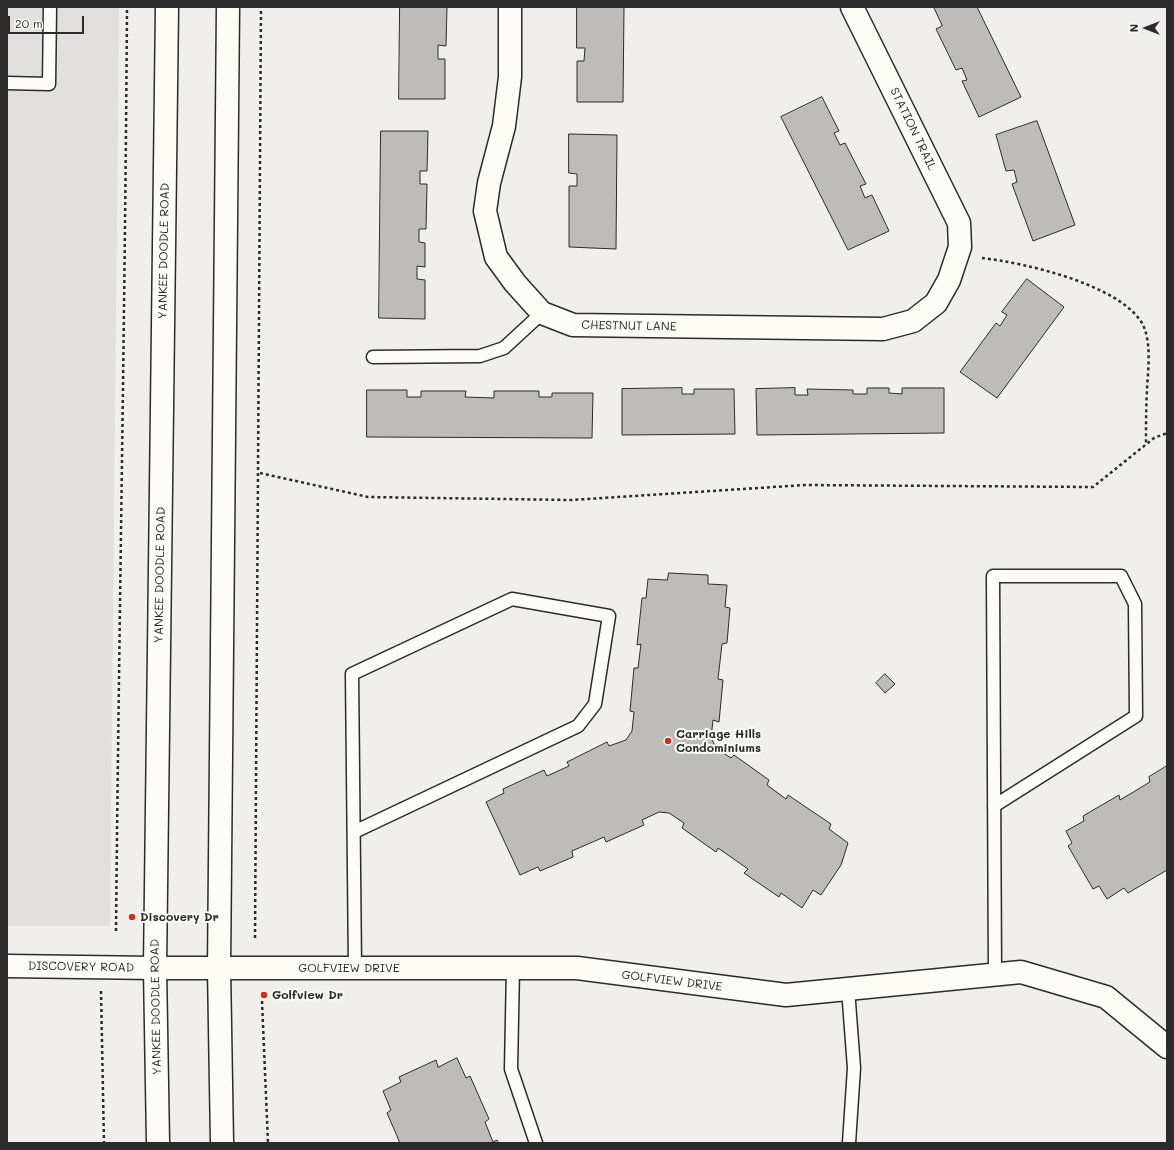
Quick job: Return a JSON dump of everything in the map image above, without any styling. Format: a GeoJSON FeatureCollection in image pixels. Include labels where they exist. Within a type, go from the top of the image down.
{"type":"FeatureCollection","features":[{"type":"Feature","properties":{"kind":"main road","name":"YANKEE DOODLE ROAD"},"geometry":{"type":"LineString","coordinates":[[158,1143],[155,968],[167,7]]}},
{"type":"Feature","properties":{"kind":"main road"},"geometry":{"type":"LineString","coordinates":[[222,1143],[219,968],[228,7]]}},
{"type":"Feature","properties":{"kind":"main road","name":"CHESTNUT LANE"},"geometry":{"type":"LineString","coordinates":[[510,7],[510,77],[505,119],[489,184],[485,211],[496,257],[515,283],[542,313],[573,325],[882,329],[913,321],[936,302],[949,280],[957,255]]}},
{"type":"Feature","properties":{"kind":"main road","name":"STATION TRAIL"},"geometry":{"type":"LineString","coordinates":[[852,7],[959,223],[960,247],[957,255]]}},
{"type":"Feature","properties":{"kind":"main road","name":"DISCOVERY ROAD"},"geometry":{"type":"LineString","coordinates":[[7,966],[155,968]]}},
{"type":"Feature","properties":{"kind":"main road","name":"GOLFVIEW DRIVE"},"geometry":{"type":"LineString","coordinates":[[155,968],[576,968],[786,995],[1021,972],[1106,997],[1167,1047]]}},
{"type":"Feature","properties":{"kind":"lane"},"geometry":{"type":"LineString","coordinates":[[7,83],[49,84],[50,7]]}},
{"type":"Feature","properties":{"kind":"lane"},"geometry":{"type":"LineString","coordinates":[[373,357],[480,356],[504,348],[542,313]]}},
{"type":"Feature","properties":{"kind":"lane"},"geometry":{"type":"LineString","coordinates":[[994,806],[1136,716],[1136,604],[1121,576],[993,576],[994,806],[995,975]]}},
{"type":"Feature","properties":{"kind":"lane"},"geometry":{"type":"LineString","coordinates":[[354,832],[578,726],[596,704],[609,616],[512,600],[352,674],[355,968]]}},
{"type":"Feature","properties":{"kind":"lane"},"geometry":{"type":"LineString","coordinates":[[513,968],[511,1069],[536,1143]]}},
{"type":"Feature","properties":{"kind":"lane"},"geometry":{"type":"LineString","coordinates":[[848,989],[854,1068],[849,1143]]}},
{"type":"Feature","properties":{"kind":"path"},"geometry":{"type":"LineString","coordinates":[[116,932],[119,584],[124,384],[128,7]]}},
{"type":"Feature","properties":{"kind":"path"},"geometry":{"type":"LineString","coordinates":[[255,938],[260,473],[262,7]]}},
{"type":"Feature","properties":{"kind":"path"},"geometry":{"type":"LineString","coordinates":[[957,255],[1011,261],[1040,268],[1102,291],[1127,306],[1142,324],[1149,354],[1146,445]]}},
{"type":"Feature","properties":{"kind":"path"},"geometry":{"type":"LineString","coordinates":[[260,473],[368,497],[571,500],[805,485],[1093,487],[1154,438],[1167,433]]}},
{"type":"Feature","properties":{"kind":"path"},"geometry":{"type":"LineString","coordinates":[[102,992],[104,1143]]}},
{"type":"Feature","properties":{"kind":"path"},"geometry":{"type":"LineString","coordinates":[[262,1001],[268,1143]]}},
{"type":"Feature","properties":{"kind":"shaded area"},"geometry":{"type":"Polygon","coordinates":[[[7,7],[119,7],[110,926],[7,926],[7,7]]]}},
{"type":"Feature","properties":{"kind":"building"},"geometry":{"type":"Polygon","coordinates":[[[400,7],[447,7],[446,46],[438,45],[438,59],[445,59],[445,99],[399,99],[400,7]]]}},
{"type":"Feature","properties":{"kind":"building"},"geometry":{"type":"Polygon","coordinates":[[[577,7],[624,7],[623,102],[577,102],[577,61],[584,61],[585,48],[577,48],[577,7]]]}},
{"type":"Feature","properties":{"kind":"building"},"geometry":{"type":"Polygon","coordinates":[[[934,7],[977,7],[1021,97],[979,117],[962,81],[967,80],[962,68],[956,70],[936,29],[942,26],[934,7]]]}},
{"type":"Feature","properties":{"kind":"building"},"geometry":{"type":"Polygon","coordinates":[[[822,97],[839,131],[834,133],[840,145],[845,143],[866,184],[860,186],[865,198],[872,195],[889,231],[848,250],[781,117],[822,97]]]}},
{"type":"Feature","properties":{"kind":"building"},"geometry":{"type":"Polygon","coordinates":[[[1037,121],[1075,225],[1033,241],[1012,184],[1017,182],[1014,170],[1006,171],[996,135],[1037,121]]]}},
{"type":"Feature","properties":{"kind":"building"},"geometry":{"type":"Polygon","coordinates":[[[381,131],[428,131],[427,171],[420,171],[420,184],[427,184],[426,229],[419,229],[419,242],[425,243],[425,267],[417,266],[417,279],[425,280],[425,319],[379,318],[381,131]]]}},
{"type":"Feature","properties":{"kind":"building"},"geometry":{"type":"Polygon","coordinates":[[[569,134],[617,135],[616,249],[569,247],[569,186],[577,186],[577,174],[569,173],[569,134]]]}},
{"type":"Feature","properties":{"kind":"building"},"geometry":{"type":"Polygon","coordinates":[[[1027,279],[1064,307],[997,398],[960,372],[996,323],[1000,326],[1007,315],[1002,312],[1027,279]]]}},
{"type":"Feature","properties":{"kind":"building"},"geometry":{"type":"Polygon","coordinates":[[[682,388],[682,394],[694,394],[694,389],[734,389],[735,434],[622,435],[622,389],[682,388]]]}},
{"type":"Feature","properties":{"kind":"building"},"geometry":{"type":"Polygon","coordinates":[[[795,388],[795,395],[808,395],[807,389],[853,390],[853,394],[867,394],[867,388],[889,388],[889,393],[902,394],[902,388],[944,388],[944,433],[757,435],[756,389],[795,388]]]}},
{"type":"Feature","properties":{"kind":"building"},"geometry":{"type":"Polygon","coordinates":[[[367,390],[407,390],[407,397],[421,397],[421,391],[466,391],[465,397],[494,398],[494,391],[539,391],[539,397],[552,397],[552,393],[593,393],[592,438],[367,437],[367,390]]]}},
{"type":"Feature","properties":{"kind":"building","name":"Carriage Hills Condominiums"},"geometry":{"type":"Polygon","coordinates":[[[669,573],[708,575],[708,584],[727,585],[725,607],[730,608],[727,643],[722,644],[718,679],[723,680],[719,722],[713,720],[711,738],[717,749],[731,758],[734,755],[769,780],[767,785],[786,799],[788,795],[831,824],[829,829],[848,843],[841,865],[821,895],[813,890],[802,908],[781,893],[779,897],[744,873],[748,869],[718,848],[716,852],[682,828],[684,823],[669,813],[659,812],[642,820],[644,825],[606,842],[604,837],[572,851],[573,857],[540,871],[538,867],[520,875],[486,802],[504,793],[503,789],[544,770],[547,776],[569,766],[567,762],[607,742],[609,746],[626,740],[632,731],[634,712],[630,711],[634,668],[638,668],[641,644],[637,645],[642,598],[646,598],[648,579],[667,580],[669,573]]]}},
{"type":"Feature","properties":{"kind":"building"},"geometry":{"type":"Polygon","coordinates":[[[885,674],[895,684],[885,693],[876,683],[885,674]]]}},
{"type":"Feature","properties":{"kind":"building"},"geometry":{"type":"Polygon","coordinates":[[[1167,766],[1167,870],[1128,893],[1124,888],[1107,899],[1099,886],[1093,889],[1068,846],[1072,843],[1066,831],[1084,821],[1083,816],[1119,795],[1120,800],[1150,782],[1149,777],[1167,766]]]}},
{"type":"Feature","properties":{"kind":"building"},"geometry":{"type":"Polygon","coordinates":[[[457,1058],[466,1078],[470,1076],[489,1119],[485,1122],[493,1142],[497,1140],[499,1143],[400,1143],[387,1113],[391,1110],[383,1091],[401,1082],[399,1077],[436,1060],[438,1067],[457,1058]]]}},
{"type":"Feature","properties":{"kind":"place","name":"Carriage Hills Condominiums"},"geometry":{"type":"Point","coordinates":[668,741]}},
{"type":"Feature","properties":{"kind":"place","name":"Discovery Dr"},"geometry":{"type":"Point","coordinates":[132,917]}},
{"type":"Feature","properties":{"kind":"place","name":"Golfview Dr"},"geometry":{"type":"Point","coordinates":[264,995]}}]}
